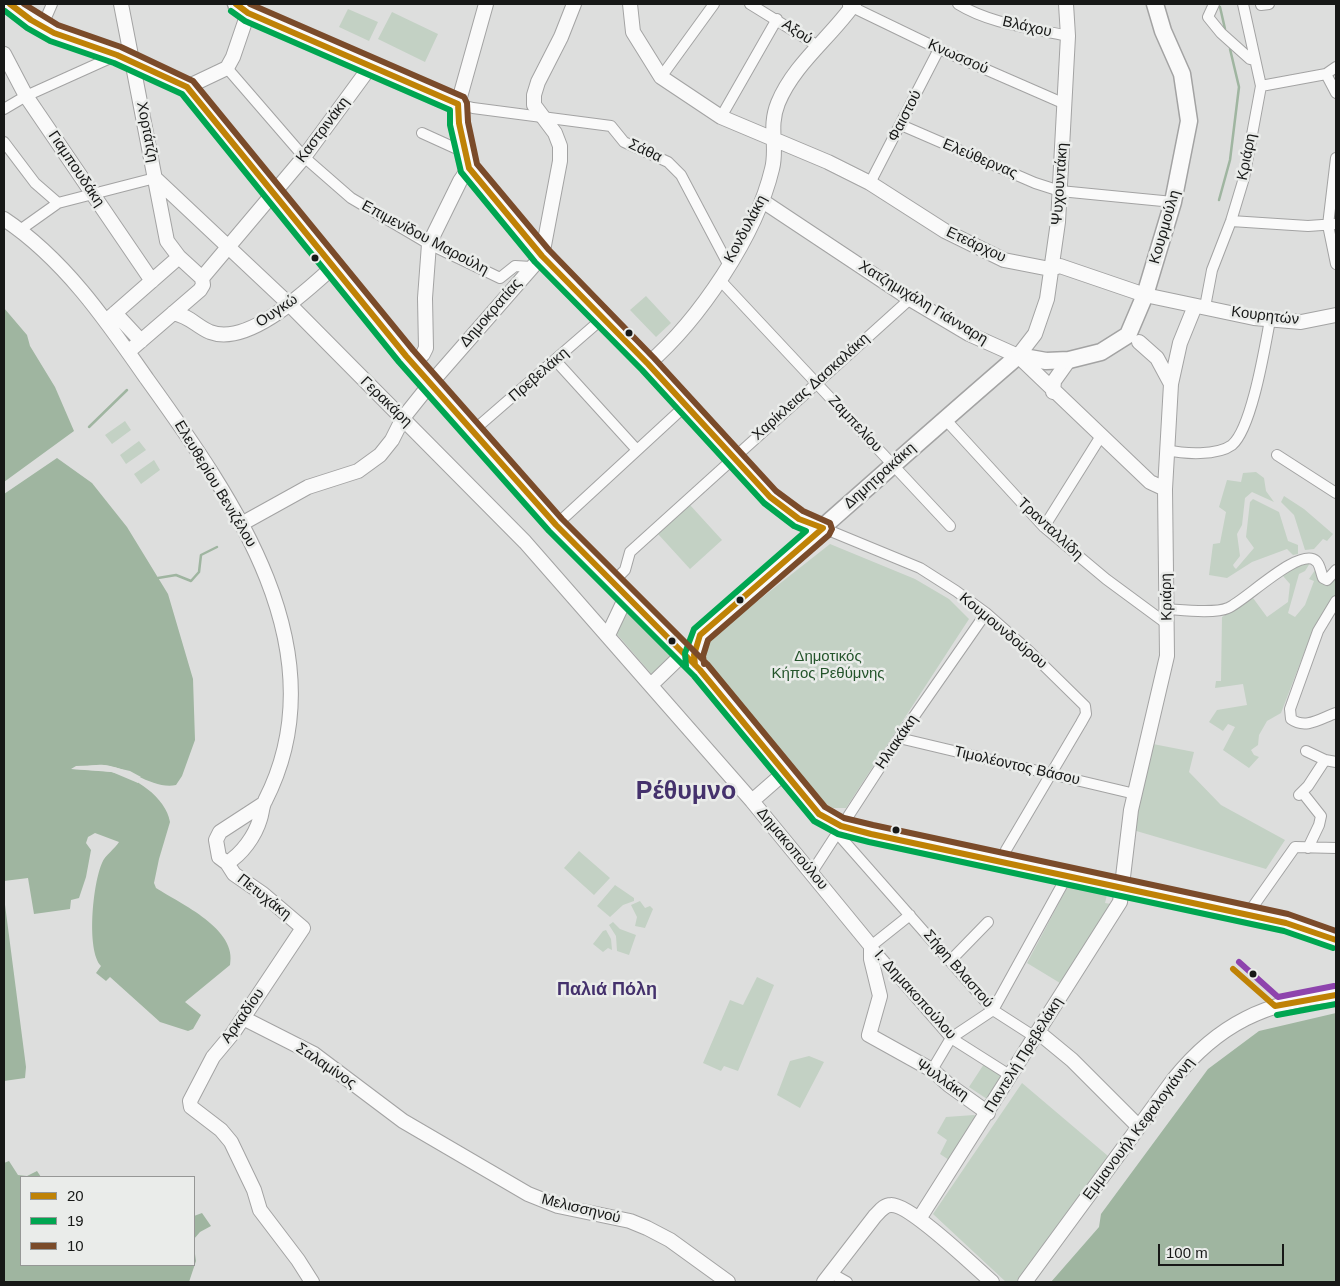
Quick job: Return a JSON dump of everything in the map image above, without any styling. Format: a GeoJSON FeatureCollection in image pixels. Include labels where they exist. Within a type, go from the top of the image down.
{"type":"FeatureCollection","features":[{"type":"Feature","properties":{"kind":"main road"},"geometry":{"type":"LineString","coordinates":[[10,4],[42,27],[124,58],[187,87],[413,364],[474,430],[556,525],[626,598],[695,665],[815,811],[839,830],[1123,887],[1303,928],[1336,940]]}},
{"type":"Feature","properties":{"kind":"main road","name":"Κουρμούλη"},"geometry":{"type":"LineString","coordinates":[[1134,338],[1145,295],[1174,202],[1189,121],[1182,74],[1155,4]]}},
{"type":"Feature","properties":{"kind":"main road"},"geometry":{"type":"LineString","coordinates":[[244,7],[370,67],[458,104],[469,168],[536,262],[603,318],[648,364],[684,407],[770,497],[793,516],[823,528]]}},
{"type":"Feature","properties":{"kind":"main road"},"geometry":{"type":"LineString","coordinates":[[1018,356],[1046,361],[1069,360],[1101,352],[1134,338]]}},
{"type":"Feature","properties":{"kind":"main road","name":"Δημητρακάκη"},"geometry":{"type":"LineString","coordinates":[[700,635],[823,528],[892,464],[1018,356]]}},
{"type":"Feature","properties":{"kind":"main road"},"geometry":{"type":"LineString","coordinates":[[667,636],[691,638],[700,635]]}},
{"type":"Feature","properties":{"kind":"main road"},"geometry":{"type":"LineString","coordinates":[[695,665],[694,655],[700,635]]}},
{"type":"Feature","properties":{"kind":"street"},"geometry":{"type":"LineString","coordinates":[[42,27],[52,4]]}},
{"type":"Feature","properties":{"kind":"street","name":"Χορτάτζη"},"geometry":{"type":"LineString","coordinates":[[121,4],[124,58],[135,73],[167,241],[179,257],[202,278]]}},
{"type":"Feature","properties":{"kind":"street"},"geometry":{"type":"LineString","coordinates":[[458,104],[486,4]]}},
{"type":"Feature","properties":{"kind":"street","name":"Δημοκρατίας"},"geometry":{"type":"LineString","coordinates":[[243,523],[308,487],[344,478],[369,464],[392,440],[403,418],[431,382],[536,262],[560,161],[560,146],[555,133],[534,105],[534,94],[538,82],[562,37],[574,4]]}},
{"type":"Feature","properties":{"kind":"street"},"geometry":{"type":"LineString","coordinates":[[630,4],[633,32],[661,77],[714,4]]}},
{"type":"Feature","properties":{"kind":"street","name":"Αξού"},"geometry":{"type":"LineString","coordinates":[[750,4],[777,18],[818,46]]}},
{"type":"Feature","properties":{"kind":"street","name":"Βλάχου"},"geometry":{"type":"LineString","coordinates":[[958,4],[970,11],[993,19],[1068,36]]}},
{"type":"Feature","properties":{"kind":"street","name":"Ψυχουντάκη"},"geometry":{"type":"LineString","coordinates":[[1018,356],[1034,334],[1047,299],[1060,191],[1068,36],[1066,4]]}},
{"type":"Feature","properties":{"kind":"street"},"geometry":{"type":"LineString","coordinates":[[1214,4],[1208,17],[1213,25],[1250,59],[1254,60]]}},
{"type":"Feature","properties":{"kind":"street","name":"Κριάρη"},"geometry":{"type":"LineString","coordinates":[[1123,887],[1134,794],[1164,672],[1167,650],[1165,490],[1171,384],[1178,355],[1200,307],[1212,270],[1232,221],[1244,178],[1261,86],[1243,4]]}},
{"type":"Feature","properties":{"kind":"street","name":"Κονδυλάκη"},"geometry":{"type":"LineString","coordinates":[[648,364],[672,343],[691,321],[719,279],[764,202],[773,166],[772,123],[779,102],[792,79],[851,5]]}},
{"type":"Feature","properties":{"kind":"street","name":"Κνωσσού"},"geometry":{"type":"LineString","coordinates":[[851,5],[939,49],[1065,104]]}},
{"type":"Feature","properties":{"kind":"street"},"geometry":{"type":"LineString","coordinates":[[187,87],[227,68],[233,57],[244,7]]}},
{"type":"Feature","properties":{"kind":"street"},"geometry":{"type":"LineString","coordinates":[[721,117],[777,18]]}},
{"type":"Feature","properties":{"kind":"street","name":"Φαιστού"},"geometry":{"type":"LineString","coordinates":[[870,183],[939,49]]}},
{"type":"Feature","properties":{"kind":"street","name":"Γιαμπουδάκη"},"geometry":{"type":"LineString","coordinates":[[4,54],[26,96],[152,281]]}},
{"type":"Feature","properties":{"kind":"street"},"geometry":{"type":"LineString","coordinates":[[4,109],[26,96],[124,58]]}},
{"type":"Feature","properties":{"kind":"street","name":"Καστρινάκη"},"geometry":{"type":"LineString","coordinates":[[128,352],[200,290],[203,285],[202,278],[304,157],[370,67]]}},
{"type":"Feature","properties":{"kind":"street"},"geometry":{"type":"LineString","coordinates":[[1261,86],[1326,74],[1336,67]]}},
{"type":"Feature","properties":{"kind":"street","name":"Επιμενίδου Μαρούλη"},"geometry":{"type":"LineString","coordinates":[[227,68],[304,157],[351,198],[429,244],[500,278],[515,266],[536,262]]}},
{"type":"Feature","properties":{"kind":"street"},"geometry":{"type":"LineString","coordinates":[[1326,74],[1336,93]]}},
{"type":"Feature","properties":{"kind":"street","name":"Ετεάρχου"},"geometry":{"type":"LineString","coordinates":[[661,77],[721,117],[828,162],[870,183],[945,231],[1004,260],[1050,269],[1060,266],[1145,295],[1200,307]]}},
{"type":"Feature","properties":{"kind":"street","name":"Σάθα"},"geometry":{"type":"LineString","coordinates":[[458,104],[474,108],[540,115],[612,126],[624,142],[668,162],[682,175],[728,264]]}},
{"type":"Feature","properties":{"kind":"street","name":"Ελεύθερνας"},"geometry":{"type":"LineString","coordinates":[[901,125],[1035,183],[1060,191],[1174,202]]}},
{"type":"Feature","properties":{"kind":"street"},"geometry":{"type":"LineString","coordinates":[[422,133],[455,148],[465,148]]}},
{"type":"Feature","properties":{"kind":"street"},"geometry":{"type":"LineString","coordinates":[[4,142],[35,183],[58,203]]}},
{"type":"Feature","properties":{"kind":"street"},"geometry":{"type":"LineString","coordinates":[[1336,158],[1332,224],[1336,264]]}},
{"type":"Feature","properties":{"kind":"street"},"geometry":{"type":"LineString","coordinates":[[413,364],[426,348],[425,298],[429,244],[460,181],[469,168]]}},
{"type":"Feature","properties":{"kind":"street"},"geometry":{"type":"LineString","coordinates":[[20,230],[58,203],[155,178]]}},
{"type":"Feature","properties":{"kind":"street","name":"Γερακάρη"},"geometry":{"type":"LineString","coordinates":[[155,178],[290,304],[526,542],[652,684]]}},
{"type":"Feature","properties":{"kind":"street","name":"Χατζημιχάλη Γιάνναρη"},"geometry":{"type":"LineString","coordinates":[[764,202],[910,299],[969,334],[1018,356],[1150,482],[1165,490]]}},
{"type":"Feature","properties":{"kind":"street","name":"Ελευθερίου Βενιζέλου"},"geometry":{"type":"LineString","coordinates":[[4,219],[49,255],[110,317],[128,352],[194,444],[243,523],[273,589],[289,674],[291,698],[287,737],[275,782],[264,804],[260,820],[241,854],[227,863]]}},
{"type":"Feature","properties":{"kind":"street"},"geometry":{"type":"LineString","coordinates":[[1232,221],[1296,226],[1332,224]]}},
{"type":"Feature","properties":{"kind":"street"},"geometry":{"type":"LineString","coordinates":[[141,341],[110,317],[179,257]]}},
{"type":"Feature","properties":{"kind":"street","name":"Ουγκώ"},"geometry":{"type":"LineString","coordinates":[[173,313],[185,315],[211,332],[237,333],[254,327],[290,304],[334,266]]}},
{"type":"Feature","properties":{"kind":"street","name":"Ζαμπελίου"},"geometry":{"type":"LineString","coordinates":[[719,279],[950,526]]}},
{"type":"Feature","properties":{"kind":"street","name":"Χαρίκλειας Δασκαλάκη"},"geometry":{"type":"LineString","coordinates":[[612,583],[625,570],[630,552],[910,299]]}},
{"type":"Feature","properties":{"kind":"street","name":"Κουρητών"},"geometry":{"type":"LineString","coordinates":[[1200,307],[1270,320],[1301,322],[1336,315]]}},
{"type":"Feature","properties":{"kind":"street","name":"Πρεβελάκη"},"geometry":{"type":"LineString","coordinates":[[474,430],[556,361],[603,318]]}},
{"type":"Feature","properties":{"kind":"street"},"geometry":{"type":"LineString","coordinates":[[1167,450],[1189,454],[1202,453],[1228,447],[1235,442],[1254,396],[1270,320]]}},
{"type":"Feature","properties":{"kind":"street"},"geometry":{"type":"LineString","coordinates":[[1134,338],[1178,355]]}},
{"type":"Feature","properties":{"kind":"street"},"geometry":{"type":"LineString","coordinates":[[1134,338],[1158,358],[1171,384]]}},
{"type":"Feature","properties":{"kind":"street"},"geometry":{"type":"LineString","coordinates":[[1054,392],[1054,381],[1069,360]]}},
{"type":"Feature","properties":{"kind":"street"},"geometry":{"type":"LineString","coordinates":[[556,361],[637,450]]}},
{"type":"Feature","properties":{"kind":"street"},"geometry":{"type":"LineString","coordinates":[[556,525],[684,407]]}},
{"type":"Feature","properties":{"kind":"street","name":"Τρανταλλίδη"},"geometry":{"type":"LineString","coordinates":[[944,419],[1044,527],[1106,579],[1152,615],[1167,624]]}},
{"type":"Feature","properties":{"kind":"street"},"geometry":{"type":"LineString","coordinates":[[1044,527],[1101,436]]}},
{"type":"Feature","properties":{"kind":"street"},"geometry":{"type":"LineString","coordinates":[[1277,455],[1336,493]]}},
{"type":"Feature","properties":{"kind":"street","name":"Κουμουνδούρου"},"geometry":{"type":"LineString","coordinates":[[823,528],[920,568],[986,613],[1077,698],[1084,706],[1086,714],[1051,775]]}},
{"type":"Feature","properties":{"kind":"street"},"geometry":{"type":"LineString","coordinates":[[1167,609],[1226,609],[1290,564],[1304,559],[1313,559],[1318,562],[1323,578],[1326,580],[1336,570]]}},
{"type":"Feature","properties":{"kind":"street"},"geometry":{"type":"LineString","coordinates":[[608,635],[626,598]]}},
{"type":"Feature","properties":{"kind":"street"},"geometry":{"type":"LineString","coordinates":[[1336,601],[1315,639],[1290,709],[1291,719],[1298,724],[1308,725],[1336,713]]}},
{"type":"Feature","properties":{"kind":"street","name":"Ηλιακάκη"},"geometry":{"type":"LineString","coordinates":[[812,872],[899,738],[986,613]]}},
{"type":"Feature","properties":{"kind":"street"},"geometry":{"type":"LineString","coordinates":[[652,684],[684,653]]}},
{"type":"Feature","properties":{"kind":"street","name":"Δημακοπούλου"},"geometry":{"type":"LineString","coordinates":[[652,684],[812,872],[871,946]]}},
{"type":"Feature","properties":{"kind":"street","name":"Τιμολέοντος Βάσου"},"geometry":{"type":"LineString","coordinates":[[899,738],[1134,794]]}},
{"type":"Feature","properties":{"kind":"street"},"geometry":{"type":"LineString","coordinates":[[1306,751],[1325,760],[1336,762]]}},
{"type":"Feature","properties":{"kind":"street"},"geometry":{"type":"LineString","coordinates":[[1308,848],[1319,825],[1321,816],[1300,794],[1325,760]]}},
{"type":"Feature","properties":{"kind":"street"},"geometry":{"type":"LineString","coordinates":[[752,802],[784,773]]}},
{"type":"Feature","properties":{"kind":"street"},"geometry":{"type":"LineString","coordinates":[[1002,864],[1006,850],[1051,775]]}},
{"type":"Feature","properties":{"kind":"street","name":"Πετυχάκη"},"geometry":{"type":"LineString","coordinates":[[264,804],[220,832],[216,840],[219,857],[227,863],[234,874],[263,894],[303,928]]}},
{"type":"Feature","properties":{"kind":"street","name":"Σήφη Βλαστού"},"geometry":{"type":"LineString","coordinates":[[839,830],[993,1010],[1037,1034],[1072,1060],[1137,1129]]}},
{"type":"Feature","properties":{"kind":"street"},"geometry":{"type":"LineString","coordinates":[[1247,915],[1290,851],[1295,847],[1336,848]]}},
{"type":"Feature","properties":{"kind":"street"},"geometry":{"type":"LineString","coordinates":[[932,1070],[951,1038],[993,1010],[1068,876]]}},
{"type":"Feature","properties":{"kind":"street","name":"Παντελή Πρεβελάκη"},"geometry":{"type":"LineString","coordinates":[[919,1219],[1119,905],[1123,887]]}},
{"type":"Feature","properties":{"kind":"street"},"geometry":{"type":"LineString","coordinates":[[871,946],[910,915]]}},
{"type":"Feature","properties":{"kind":"street"},"geometry":{"type":"LineString","coordinates":[[951,960],[988,922]]}},
{"type":"Feature","properties":{"kind":"street","name":"Αρκαδίου"},"geometry":{"type":"LineString","coordinates":[[303,928],[243,1018],[213,1057],[192,1097],[191,1107],[221,1130],[231,1142],[254,1190],[260,1210],[298,1260],[312,1282]]}},
{"type":"Feature","properties":{"kind":"street","name":"Ψυλλάκη"},"geometry":{"type":"LineString","coordinates":[[871,946],[871,959],[880,996],[868,1035],[932,1070],[948,1085],[988,1113]]}},
{"type":"Feature","properties":{"kind":"street","name":"Ι. Δημακοπούλου"},"geometry":{"type":"LineString","coordinates":[[871,946],[951,1038],[1011,1076]]}},
{"type":"Feature","properties":{"kind":"street","name":"Εμμανουήλ Κεφαλογιάννη"},"geometry":{"type":"LineString","coordinates":[[1025,1282],[1184,1068],[1224,1030],[1243,1019],[1275,1006],[1336,995]]}},
{"type":"Feature","properties":{"kind":"street","name":"Σαλαμίνος"},"geometry":{"type":"LineString","coordinates":[[243,1018],[314,1054],[381,1105]]}},
{"type":"Feature","properties":{"kind":"street","name":"Μελισσηνού"},"geometry":{"type":"LineString","coordinates":[[381,1105],[420,1131],[528,1194],[558,1206],[630,1220],[670,1240],[728,1282]]}},
{"type":"Feature","properties":{"kind":"street"},"geometry":{"type":"LineString","coordinates":[[847,1282],[828,1278],[875,1216],[888,1205],[902,1208],[919,1219],[992,1282]]}},
{"type":"Feature","properties":{"kind":"green space"},"geometry":{"type":"Polygon","coordinates":[[[348,9],[378,22],[369,41],[339,27],[348,9]]]}},
{"type":"Feature","properties":{"kind":"green space"},"geometry":{"type":"Polygon","coordinates":[[[392,12],[438,34],[425,62],[378,39],[392,12]]]}},
{"type":"Feature","properties":{"kind":"green space"},"geometry":{"type":"Polygon","coordinates":[[[646,296],[671,323],[656,337],[630,310],[646,296]]]}},
{"type":"Feature","properties":{"kind":"green space"},"geometry":{"type":"Polygon","coordinates":[[[125,421],[131,430],[112,444],[105,435],[125,421]]]}},
{"type":"Feature","properties":{"kind":"green space"},"geometry":{"type":"Polygon","coordinates":[[[139,441],[146,450],[126,464],[120,455],[139,441]]]}},
{"type":"Feature","properties":{"kind":"green space"},"geometry":{"type":"Polygon","coordinates":[[[154,460],[160,470],[141,484],[134,474],[154,460]]]}},
{"type":"Feature","properties":{"kind":"green space"},"geometry":{"type":"Polygon","coordinates":[[[1256,472],[1264,478],[1266,491],[1274,502],[1252,492],[1245,498],[1242,525],[1237,534],[1240,556],[1233,565],[1234,567],[1236,569],[1254,548],[1246,537],[1250,502],[1253,499],[1279,512],[1288,541],[1298,545],[1298,554],[1293,555],[1287,549],[1252,562],[1227,578],[1209,575],[1213,544],[1220,543],[1226,512],[1219,507],[1227,480],[1241,482],[1243,473],[1256,472]]]}},
{"type":"Feature","properties":{"kind":"green space"},"geometry":{"type":"Polygon","coordinates":[[[1284,496],[1304,509],[1333,534],[1327,541],[1323,539],[1314,549],[1305,550],[1294,515],[1281,502],[1284,496]]]}},
{"type":"Feature","properties":{"kind":"green space"},"geometry":{"type":"Polygon","coordinates":[[[690,505],[722,540],[690,569],[658,534],[690,505]]]}},
{"type":"Feature","properties":{"kind":"green space","name":"Δημοτικός Κήπος Ρεθύμνης"},"geometry":{"type":"Polygon","coordinates":[[[830,544],[915,579],[949,599],[969,619],[846,808],[833,808],[815,798],[701,657],[708,640],[830,544]]]}},
{"type":"Feature","properties":{"kind":"green space"},"geometry":{"type":"Polygon","coordinates":[[[1310,563],[1305,571],[1299,574],[1288,613],[1295,617],[1305,605],[1314,581],[1309,579],[1315,570],[1336,577],[1336,596],[1309,640],[1281,713],[1267,721],[1259,735],[1258,745],[1251,750],[1254,755],[1259,757],[1249,768],[1223,750],[1235,727],[1228,724],[1223,731],[1209,722],[1217,710],[1247,705],[1243,684],[1215,688],[1216,681],[1221,681],[1222,617],[1253,598],[1267,617],[1288,602],[1290,584],[1283,576],[1297,564],[1310,563]]]}},
{"type":"Feature","properties":{"kind":"green space"},"geometry":{"type":"Polygon","coordinates":[[[628,606],[679,651],[653,676],[616,633],[628,606]]]}},
{"type":"Feature","properties":{"kind":"green space"},"geometry":{"type":"Polygon","coordinates":[[[1153,744],[1194,752],[1189,772],[1221,805],[1285,840],[1266,869],[1133,830],[1153,744]]]}},
{"type":"Feature","properties":{"kind":"green space"},"geometry":{"type":"Polygon","coordinates":[[[579,851],[610,878],[594,895],[564,868],[579,851]]]}},
{"type":"Feature","properties":{"kind":"green space"},"geometry":{"type":"Polygon","coordinates":[[[1069,884],[1108,891],[1105,903],[1111,904],[1060,983],[1027,963],[1069,884]]]}},
{"type":"Feature","properties":{"kind":"green space"},"geometry":{"type":"Polygon","coordinates":[[[615,885],[634,898],[634,901],[623,905],[610,917],[597,906],[615,885]]]}},
{"type":"Feature","properties":{"kind":"green space"},"geometry":{"type":"Polygon","coordinates":[[[640,901],[645,908],[650,906],[653,909],[645,928],[635,926],[637,917],[631,905],[640,901]]]}},
{"type":"Feature","properties":{"kind":"green space"},"geometry":{"type":"Polygon","coordinates":[[[613,922],[620,929],[636,935],[629,955],[617,951],[616,936],[609,925],[613,922]]]}},
{"type":"Feature","properties":{"kind":"green space"},"geometry":{"type":"Polygon","coordinates":[[[606,930],[611,939],[612,950],[608,948],[603,952],[593,944],[603,931],[606,930]]]}},
{"type":"Feature","properties":{"kind":"green space"},"geometry":{"type":"Polygon","coordinates":[[[757,977],[774,985],[738,1071],[724,1066],[721,1071],[703,1063],[730,1000],[743,1005],[757,977]]]}},
{"type":"Feature","properties":{"kind":"green space"},"geometry":{"type":"Polygon","coordinates":[[[809,1056],[824,1062],[800,1108],[777,1095],[790,1061],[809,1056]]]}},
{"type":"Feature","properties":{"kind":"green space"},"geometry":{"type":"Polygon","coordinates":[[[984,1064],[1005,1078],[990,1101],[969,1087],[984,1064]]]}},
{"type":"Feature","properties":{"kind":"green space"},"geometry":{"type":"Polygon","coordinates":[[[1022,1083],[1108,1156],[1016,1282],[1006,1282],[933,1214],[1022,1083]]]}},
{"type":"Feature","properties":{"kind":"green space"},"geometry":{"type":"Polygon","coordinates":[[[974,1115],[981,1119],[952,1162],[940,1154],[947,1140],[937,1133],[946,1117],[974,1115]]]}},
{"type":"Feature","properties":{"kind":"shaded area"},"geometry":{"type":"Polygon","coordinates":[[[4,308],[27,335],[30,346],[55,387],[74,431],[4,482],[4,308]]]}},
{"type":"Feature","properties":{"kind":"shaded area"},"geometry":{"type":"Polygon","coordinates":[[[57,458],[92,483],[127,527],[168,594],[193,679],[195,740],[182,776],[176,785],[159,784],[104,765],[72,769],[106,771],[120,774],[139,783],[156,796],[167,813],[170,822],[159,859],[154,883],[156,888],[205,919],[217,929],[225,940],[230,952],[230,965],[185,1002],[201,1015],[193,1029],[188,1031],[160,1022],[110,977],[106,981],[96,973],[101,966],[96,958],[92,932],[96,885],[103,860],[119,842],[95,833],[88,837],[86,843],[91,850],[86,877],[79,898],[71,900],[70,909],[34,914],[28,878],[4,881],[4,494],[57,458]]]}},
{"type":"Feature","properties":{"kind":"shaded area"},"geometry":{"type":"Polygon","coordinates":[[[4,897],[26,1067],[25,1078],[4,1081],[4,897]]]}},
{"type":"Feature","properties":{"kind":"shaded area"},"geometry":{"type":"Polygon","coordinates":[[[1336,1013],[1336,1282],[1051,1282],[1099,1227],[1101,1214],[1208,1069],[1259,1031],[1336,1013]]]}},
{"type":"Feature","properties":{"kind":"shaded area"},"geometry":{"type":"Polygon","coordinates":[[[9,1161],[18,1175],[27,1176],[20,1176],[20,1266],[194,1266],[189,1282],[4,1282],[4,1163],[9,1161]]]}},
{"type":"Feature","properties":{"kind":"shaded area"},"geometry":{"type":"Polygon","coordinates":[[[37,1171],[40,1176],[27,1176],[37,1171]]]}},
{"type":"Feature","properties":{"kind":"shaded area"},"geometry":{"type":"Polygon","coordinates":[[[202,1213],[211,1226],[200,1232],[195,1238],[195,1216],[202,1213]]]}},
{"type":"Feature","properties":{"kind":"pier"},"geometry":{"type":"Polygon","coordinates":[[[104,765],[130,771],[141,777],[138,778],[103,767],[83,767],[112,770],[138,780],[138,783],[112,772],[71,769],[76,766],[104,765]]]}},
{"type":"Feature","properties":{"kind":"waterway"},"geometry":{"type":"LineString","coordinates":[[1220,7],[1225,29]]}},
{"type":"Feature","properties":{"kind":"waterway"},"geometry":{"type":"LineString","coordinates":[[1219,200],[1230,160],[1239,87],[1230,49]]}},
{"type":"Feature","properties":{"kind":"waterway"},"geometry":{"type":"LineString","coordinates":[[89,427],[127,390]]}},
{"type":"Feature","properties":{"kind":"waterway"},"geometry":{"type":"LineString","coordinates":[[158,578],[176,575],[191,581],[199,572],[201,555],[217,547]]}},
{"type":"Feature","properties":{"kind":"transit line","name":"20"},"geometry":{"type":"LineString","coordinates":[[10,4],[31,20],[54,33],[117,55],[187,87],[406,356],[556,525],[700,670],[819,814],[841,826],[871,834],[1286,923],[1336,940]]}},
{"type":"Feature","properties":{"kind":"transit line","name":"10"},"geometry":{"type":"LineString","coordinates":[[24,4],[58,25],[121,47],[193,81],[413,350],[562,519],[707,664],[825,807],[844,818],[1288,914],[1336,931]]}},
{"type":"Feature","properties":{"kind":"transit line","name":"20"},"geometry":{"type":"LineString","coordinates":[[236,4],[248,13],[458,104],[459,123],[469,168],[542,256],[648,364],[770,497],[799,519],[823,528],[700,635],[694,655],[695,665]]}},
{"type":"Feature","properties":{"kind":"transit line","name":"10"},"geometry":{"type":"LineString","coordinates":[[250,4],[464,97],[467,103],[468,122],[477,164],[549,250],[654,358],[776,491],[803,511],[830,523],[832,529],[829,535],[708,640],[703,656],[704,664]]}},
{"type":"Feature","properties":{"kind":"transit line","name":"19"},"geometry":{"type":"LineString","coordinates":[[5,11],[27,28],[50,41],[114,63],[182,94],[399,362],[549,531],[694,676],[814,821],[838,834],[869,842],[1284,931],[1333,948]]}},
{"type":"Feature","properties":{"kind":"transit line","name":"19"},"geometry":{"type":"LineString","coordinates":[[231,11],[245,21],[450,110],[450,125],[461,172],[535,262],[642,370],[764,503],[794,526],[806,531],[694,629],[685,653],[686,666]]}},
{"type":"Feature","properties":{"kind":"transit line"},"geometry":{"type":"LineString","coordinates":[[1239,962],[1278,997],[1334,986]]}},
{"type":"Feature","properties":{"kind":"transit line","name":"20"},"geometry":{"type":"LineString","coordinates":[[1233,969],[1275,1006],[1336,995]]}},
{"type":"Feature","properties":{"kind":"transit line","name":"19"},"geometry":{"type":"LineString","coordinates":[[1277,1015],[1336,1004]]}},
{"type":"Feature","properties":{"kind":"district","name":"Ρέθυμνο"},"geometry":{"type":"Point","coordinates":[686,792]}},
{"type":"Feature","properties":{"kind":"district","name":"Παλιά Πόλη"},"geometry":{"type":"Point","coordinates":[607,990]}}]}
